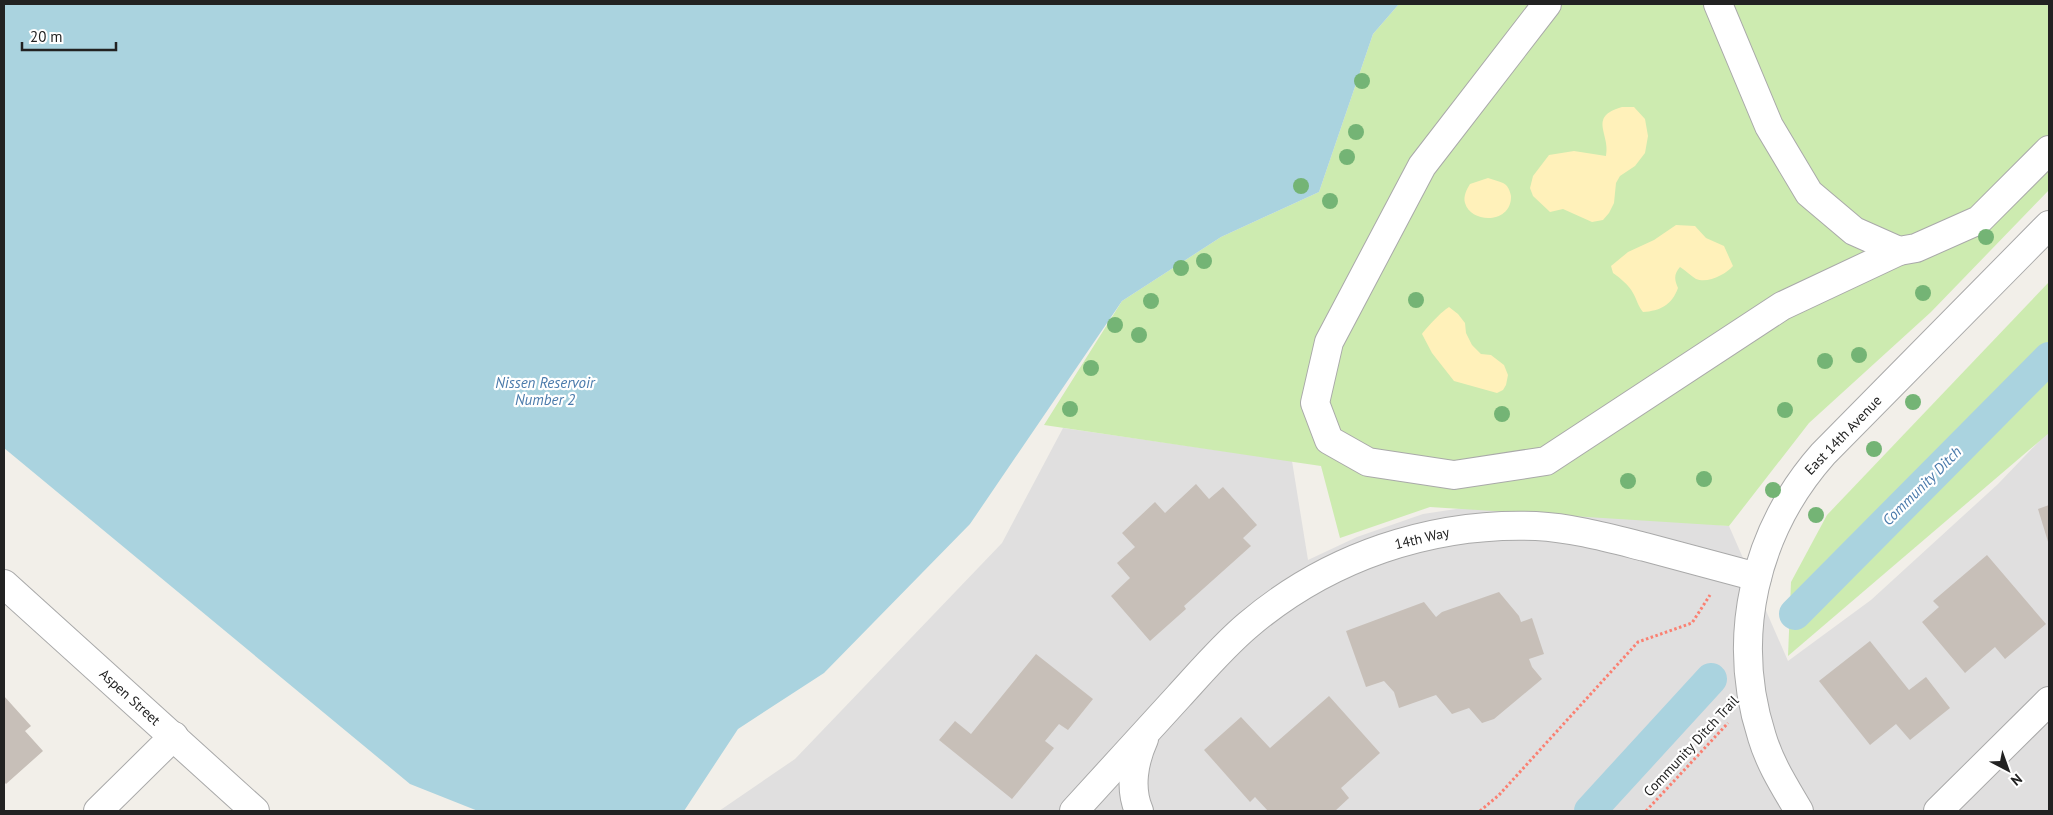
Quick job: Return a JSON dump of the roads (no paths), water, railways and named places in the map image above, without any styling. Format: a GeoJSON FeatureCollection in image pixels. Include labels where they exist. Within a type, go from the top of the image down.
{"type":"FeatureCollection","features":[{"type":"Feature","properties":{"kind":"street"},"geometry":{"type":"LineString","coordinates":[[1547,4],[1422,166],[1329,342],[1315,403],[1329,440],[1368,462],[1454,475],[1546,461],[1782,306],[1899,251],[1916,248],[1979,220],[2049,150]]}},
{"type":"Feature","properties":{"kind":"street"},"geometry":{"type":"LineString","coordinates":[[1718,4],[1769,126],[1808,192],[1854,231],[1899,251]]}},
{"type":"Feature","properties":{"kind":"street","name":"East 14th Avenue"},"geometry":{"type":"LineString","coordinates":[[1799,811],[1777,775],[1762,738],[1752,697],[1748,669],[1750,613],[1757,577],[1775,524],[1805,474],[1822,454],[2049,225]]}},
{"type":"Feature","properties":{"kind":"street","name":"14th Way"},"geometry":{"type":"LineString","coordinates":[[1074,811],[1214,658],[1255,620],[1290,593],[1336,566],[1392,545],[1431,534],[1487,527],[1537,526],[1593,533],[1757,577]]}},
{"type":"Feature","properties":{"kind":"street","name":"Aspen Street"},"geometry":{"type":"LineString","coordinates":[[4,584],[255,811]]}},
{"type":"Feature","properties":{"kind":"street"},"geometry":{"type":"LineString","coordinates":[[1938,811],[2049,701]]}},
{"type":"Feature","properties":{"kind":"street","name":"14th Way"},"geometry":{"type":"LineString","coordinates":[[1138,811],[1133,783],[1137,753],[1148,731]]}},
{"type":"Feature","properties":{"kind":"street"},"geometry":{"type":"LineString","coordinates":[[98,811],[174,736]]}},
{"type":"Feature","properties":{"kind":"water","name":"Nissen Reservoir Number 2"},"geometry":{"type":"Polygon","coordinates":[[[4,4],[1399,4],[1373,34],[1319,192],[1221,237],[1122,301],[970,524],[824,673],[738,729],[684,811],[478,811],[410,784],[4,448],[4,4]]]}},
{"type":"Feature","properties":{"kind":"waterway","name":"Community Ditch"},"geometry":{"type":"LineString","coordinates":[[1795,614],[2049,358]]}},
{"type":"Feature","properties":{"kind":"waterway","name":"Community Ditch"},"geometry":{"type":"LineString","coordinates":[[1590,811],[1711,679]]}}]}
